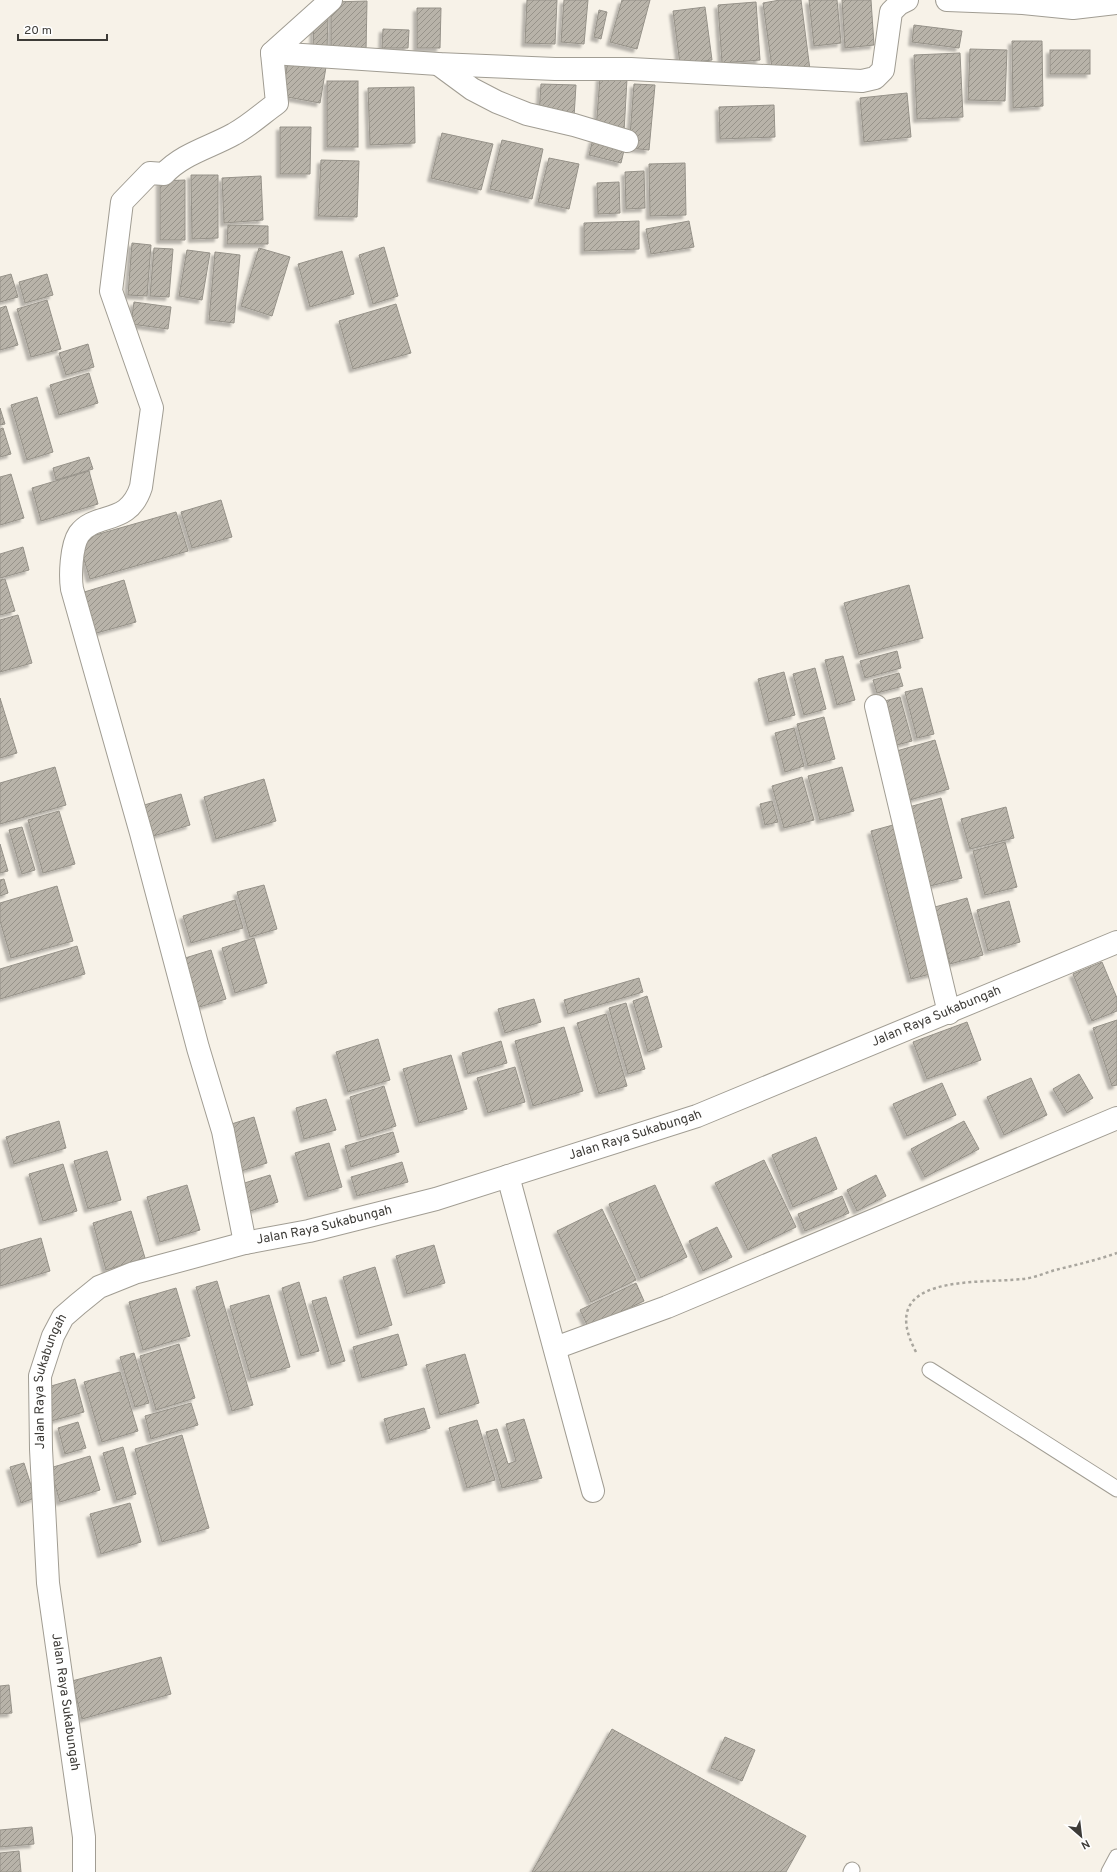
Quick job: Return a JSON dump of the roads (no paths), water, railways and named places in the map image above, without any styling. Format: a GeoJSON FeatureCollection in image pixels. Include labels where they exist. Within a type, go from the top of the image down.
{"type":"FeatureCollection","features":[{"type":"Feature","properties":{"kind":"street"},"geometry":{"type":"LineString","coordinates":[[272,52],[331,0]]}},
{"type":"Feature","properties":{"kind":"street"},"geometry":{"type":"LineString","coordinates":[[272,52],[438,64],[556,69],[631,69],[862,81],[875,78],[883,70],[891,12],[899,4],[908,0]]}},
{"type":"Feature","properties":{"kind":"street"},"geometry":{"type":"LineString","coordinates":[[947,0],[1023,3],[1073,8],[1117,3]]}},
{"type":"Feature","properties":{"kind":"street"},"geometry":{"type":"LineString","coordinates":[[245,1243],[223,1131],[198,1048],[72,589],[70,577],[78,535],[84,529],[127,510],[137,498],[152,408],[111,291],[122,202],[150,173],[164,174],[171,166],[183,159],[236,134],[277,103],[272,52]]}},
{"type":"Feature","properties":{"kind":"street"},"geometry":{"type":"LineString","coordinates":[[438,64],[472,89],[497,102],[527,114],[574,125],[627,141]]}},
{"type":"Feature","properties":{"kind":"street"},"geometry":{"type":"LineString","coordinates":[[876,706],[949,1012]]}},
{"type":"Feature","properties":{"kind":"street","name":"Jalan Raya Sukabungah"},"geometry":{"type":"LineString","coordinates":[[84,1872],[84,1837],[48,1583],[41,1449],[40,1376],[53,1336],[63,1318],[99,1287],[134,1273],[245,1243],[308,1231],[436,1199],[697,1116],[1117,942]]}},
{"type":"Feature","properties":{"kind":"street"},"geometry":{"type":"LineString","coordinates":[[555,1348],[667,1307],[1117,1118]]}},
{"type":"Feature","properties":{"kind":"street"},"geometry":{"type":"LineString","coordinates":[[508,1176],[593,1491]]}},
{"type":"Feature","properties":{"kind":"lane"},"geometry":{"type":"LineString","coordinates":[[930,1370],[1117,1489]]}},
{"type":"Feature","properties":{"kind":"lane"},"geometry":{"type":"LineString","coordinates":[[1109,1872],[1117,1857]]}}]}
